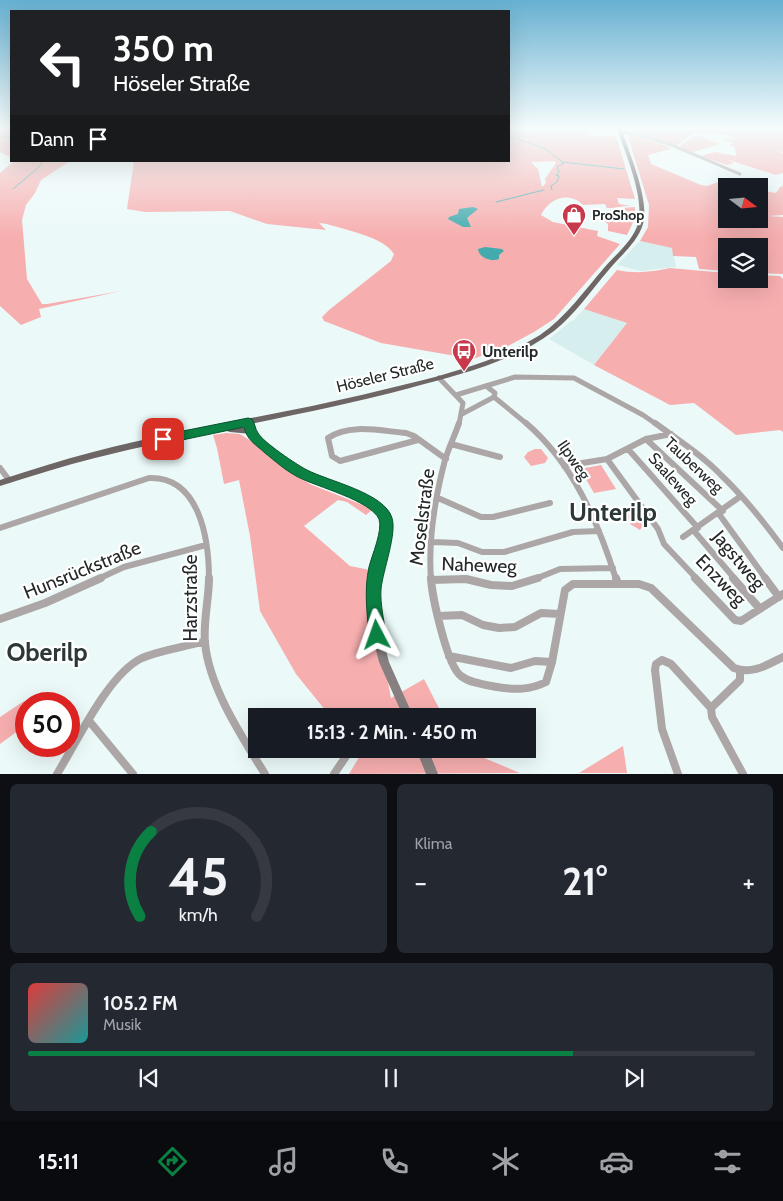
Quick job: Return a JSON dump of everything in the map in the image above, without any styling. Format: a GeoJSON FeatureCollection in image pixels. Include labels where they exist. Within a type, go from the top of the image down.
{"type":"FeatureCollection","features":[{"type":"Feature","properties":{"kind":"main road","name":"Höseler Straße"},"geometry":{"type":"LineString","coordinates":[[4,482],[72,460],[126,446],[344,402],[439,378],[524,347],[560,323],[636,233],[641,222],[641,201],[630,164]]}},
{"type":"Feature","properties":{"kind":"main road"},"geometry":{"type":"LineString","coordinates":[[248,422],[253,436],[288,465],[303,474],[366,500],[385,517],[387,529],[376,567],[373,591],[377,635],[384,662],[404,708]]}},
{"type":"Feature","properties":{"kind":"main road"},"geometry":{"type":"LineString","coordinates":[[221,428],[251,431]]}},
{"type":"Feature","properties":{"kind":"main road"},"geometry":{"type":"LineString","coordinates":[[426,758],[432,774]]}},
{"type":"Feature","properties":{"kind":"street"},"geometry":{"type":"LineString","coordinates":[[716,164],[740,174]]}},
{"type":"Feature","properties":{"kind":"street"},"geometry":{"type":"LineString","coordinates":[[456,395],[514,377],[574,378],[643,414],[710,464],[761,518],[783,548]]}},
{"type":"Feature","properties":{"kind":"street"},"geometry":{"type":"LineString","coordinates":[[439,378],[463,403],[462,414]]}},
{"type":"Feature","properties":{"kind":"street"},"geometry":{"type":"LineString","coordinates":[[462,414],[494,396],[495,394],[486,386]]}},
{"type":"Feature","properties":{"kind":"street","name":"Ilpweg"},"geometry":{"type":"LineString","coordinates":[[494,396],[542,438],[564,466],[587,503],[618,584]]}},
{"type":"Feature","properties":{"kind":"street","name":"Moselstraße"},"geometry":{"type":"LineString","coordinates":[[462,414],[446,459],[438,498],[432,542],[431,580],[438,616],[452,664],[460,676],[495,687],[522,690],[538,687],[546,682],[552,662],[565,590],[573,584],[639,584],[651,588],[734,668],[740,671]]}},
{"type":"Feature","properties":{"kind":"street"},"geometry":{"type":"LineString","coordinates":[[418,440],[340,460],[332,456],[328,438],[333,433],[345,429],[406,433],[418,440],[446,459]]}},
{"type":"Feature","properties":{"kind":"street"},"geometry":{"type":"LineString","coordinates":[[564,466],[607,459],[646,439],[671,434]]}},
{"type":"Feature","properties":{"kind":"street","name":"Tauberweg"},"geometry":{"type":"LineString","coordinates":[[646,439],[721,512],[781,595]]}},
{"type":"Feature","properties":{"kind":"street"},"geometry":{"type":"LineString","coordinates":[[451,444],[492,453],[500,457]]}},
{"type":"Feature","properties":{"kind":"street","name":"Saaleweg"},"geometry":{"type":"LineString","coordinates":[[628,448],[696,530]]}},
{"type":"Feature","properties":{"kind":"street","name":"Enzweg"},"geometry":{"type":"LineString","coordinates":[[607,459],[658,529],[664,544],[735,620],[741,622],[781,595]]}},
{"type":"Feature","properties":{"kind":"street"},"geometry":{"type":"LineString","coordinates":[[0,468],[4,482]]}},
{"type":"Feature","properties":{"kind":"street","name":"Harzstraße"},"geometry":{"type":"LineString","coordinates":[[0,528],[149,478],[168,479],[180,486],[198,511],[206,545],[210,577],[205,641],[209,665],[218,690],[265,774]]}},
{"type":"Feature","properties":{"kind":"street"},"geometry":{"type":"LineString","coordinates":[[683,537],[696,530],[741,496]]}},
{"type":"Feature","properties":{"kind":"street"},"geometry":{"type":"LineString","coordinates":[[438,498],[481,517],[494,517],[550,504]]}},
{"type":"Feature","properties":{"kind":"street","name":"Jagstweg"},"geometry":{"type":"LineString","coordinates":[[696,530],[760,609]]}},
{"type":"Feature","properties":{"kind":"street"},"geometry":{"type":"LineString","coordinates":[[432,542],[458,543],[482,552],[504,552],[573,532],[599,532]]}},
{"type":"Feature","properties":{"kind":"street","name":"Hunsrückstraße"},"geometry":{"type":"LineString","coordinates":[[0,619],[45,602],[124,567],[206,545]]}},
{"type":"Feature","properties":{"kind":"street","name":"Naheweg"},"geometry":{"type":"LineString","coordinates":[[431,580],[466,579],[491,585],[512,586],[522,584],[560,568],[613,568]]}},
{"type":"Feature","properties":{"kind":"street"},"geometry":{"type":"LineString","coordinates":[[438,616],[462,615],[483,625],[498,628],[515,627],[541,613],[560,614]]}},
{"type":"Feature","properties":{"kind":"street"},"geometry":{"type":"LineString","coordinates":[[57,774],[106,693],[126,668],[143,658],[205,641]]}},
{"type":"Feature","properties":{"kind":"street"},"geometry":{"type":"LineString","coordinates":[[450,656],[511,668],[536,661],[552,662]]}},
{"type":"Feature","properties":{"kind":"street"},"geometry":{"type":"LineString","coordinates":[[711,708],[740,680],[740,671],[748,672],[783,657]]}},
{"type":"Feature","properties":{"kind":"street"},"geometry":{"type":"LineString","coordinates":[[678,774],[662,730],[656,664],[662,660],[671,664],[711,708],[712,717],[743,774]]}},
{"type":"Feature","properties":{"kind":"street"},"geometry":{"type":"LineString","coordinates":[[90,722],[133,774]]}},
{"type":"Feature","properties":{"kind":"street"},"geometry":{"type":"LineString","coordinates":[[334,774],[345,758]]}},
{"type":"Feature","properties":{"kind":"shaded area"},"geometry":{"type":"Polygon","coordinates":[[[10,164],[65,164],[41,180],[35,193],[26,205],[22,220],[27,279],[42,304],[121,291],[39,309],[41,317],[21,325],[0,306],[0,173],[10,164]]]}},
{"type":"Feature","properties":{"kind":"shaded area"},"geometry":{"type":"Polygon","coordinates":[[[134,164],[533,164],[538,169],[542,187],[555,164],[624,164],[635,199],[617,198],[619,204],[631,206],[611,208],[607,208],[605,204],[583,205],[572,198],[560,198],[549,204],[541,215],[553,222],[598,231],[597,236],[620,244],[554,319],[508,346],[473,359],[381,343],[324,321],[322,317],[329,310],[391,261],[394,254],[382,243],[373,239],[327,224],[319,223],[326,230],[267,224],[230,211],[145,212],[127,209],[134,164]]]}},
{"type":"Feature","properties":{"kind":"shaded area"},"geometry":{"type":"Polygon","coordinates":[[[637,164],[651,164],[701,185],[707,186],[718,182],[718,228],[768,228],[768,192],[776,193],[783,186],[783,215],[769,216],[783,217],[783,274],[768,273],[768,238],[718,238],[718,270],[699,269],[696,257],[673,256],[672,248],[640,241],[648,227],[649,205],[637,164]]]}},
{"type":"Feature","properties":{"kind":"shaded area"},"geometry":{"type":"Polygon","coordinates":[[[742,164],[783,164],[783,173],[776,175],[742,164]]]}},
{"type":"Feature","properties":{"kind":"shaded area"},"geometry":{"type":"Polygon","coordinates":[[[635,207],[635,218],[627,235],[608,231],[608,224],[598,217],[612,216],[623,208],[635,207]]]}},
{"type":"Feature","properties":{"kind":"shaded area"},"geometry":{"type":"Polygon","coordinates":[[[640,241],[672,248],[676,267],[640,271],[617,265],[640,241]]]}},
{"type":"Feature","properties":{"kind":"shaded area"},"geometry":{"type":"Polygon","coordinates":[[[670,268],[718,272],[718,288],[768,288],[768,275],[780,276],[783,279],[783,432],[780,430],[736,435],[694,403],[670,405],[594,365],[627,323],[584,309],[617,270],[631,272],[656,271],[670,268]]]}},
{"type":"Feature","properties":{"kind":"shaded area"},"geometry":{"type":"Polygon","coordinates":[[[584,309],[627,323],[594,365],[549,339],[573,321],[584,309]]]}},
{"type":"Feature","properties":{"kind":"shaded area"},"geometry":{"type":"Polygon","coordinates":[[[226,433],[240,434],[262,448],[288,471],[312,485],[373,509],[366,515],[347,502],[338,500],[304,526],[350,566],[375,571],[384,662],[391,698],[424,679],[439,708],[324,708],[296,674],[260,611],[250,536],[239,480],[224,484],[213,435],[226,433]]]}},
{"type":"Feature","properties":{"kind":"shaded area"},"geometry":{"type":"Polygon","coordinates":[[[541,449],[548,458],[545,463],[531,466],[524,457],[528,452],[541,449]]]}},
{"type":"Feature","properties":{"kind":"shaded area"},"geometry":{"type":"Polygon","coordinates":[[[601,465],[616,489],[594,493],[580,469],[601,465]]]}},
{"type":"Feature","properties":{"kind":"shaded area"},"geometry":{"type":"Polygon","coordinates":[[[620,507],[632,509],[643,525],[640,530],[630,524],[632,519],[624,522],[615,516],[615,512],[620,507]]]}},
{"type":"Feature","properties":{"kind":"shaded area"},"geometry":{"type":"Polygon","coordinates":[[[15,707],[15,733],[0,744],[0,717],[15,707]]]}},
{"type":"Feature","properties":{"kind":"shaded area"},"geometry":{"type":"Polygon","coordinates":[[[623,746],[627,773],[579,773],[623,746]]]}},
{"type":"Feature","properties":{"kind":"shaded area"},"geometry":{"type":"Polygon","coordinates":[[[359,758],[484,758],[520,773],[349,774],[359,758]]]}},
{"type":"Feature","properties":{"kind":"water"},"geometry":{"type":"Polygon","coordinates":[[[473,207],[478,209],[467,218],[471,227],[463,227],[448,219],[458,214],[459,209],[473,207]]]}},
{"type":"Feature","properties":{"kind":"water"},"geometry":{"type":"Polygon","coordinates":[[[485,247],[502,249],[504,251],[499,255],[499,259],[489,260],[481,255],[478,249],[485,247]]]}},
{"type":"Feature","properties":{"kind":"waterway"},"geometry":{"type":"LineString","coordinates":[[13,189],[41,164]]}},
{"type":"Feature","properties":{"kind":"waterway"},"geometry":{"type":"LineString","coordinates":[[552,190],[551,186],[557,182],[559,176],[556,175],[559,172],[557,167],[562,164]]}},
{"type":"Feature","properties":{"kind":"waterway"},"geometry":{"type":"LineString","coordinates":[[581,164],[624,169]]}},
{"type":"Feature","properties":{"kind":"waterway"},"geometry":{"type":"LineString","coordinates":[[496,202],[544,190]]}},
{"type":"Feature","properties":{"kind":"place","name":"ProShop"},"geometry":{"type":"Point","coordinates":[574,236]}},
{"type":"Feature","properties":{"kind":"place","name":"Unterilp"},"geometry":{"type":"Point","coordinates":[464,372]}},
{"type":"Feature","properties":{"kind":"district","name":"Unterilp"},"geometry":{"type":"Point","coordinates":[613,512]}},
{"type":"Feature","properties":{"kind":"district","name":"Oberilp"},"geometry":{"type":"Point","coordinates":[47,652]}},
{"type":"Feature","properties":{"kind":"route"},"geometry":{"type":"LineString","coordinates":[[163,439],[248,422],[253,436],[288,465],[303,474],[366,500],[376,507],[385,517],[387,529],[376,567],[373,591],[377,635]]}}]}
